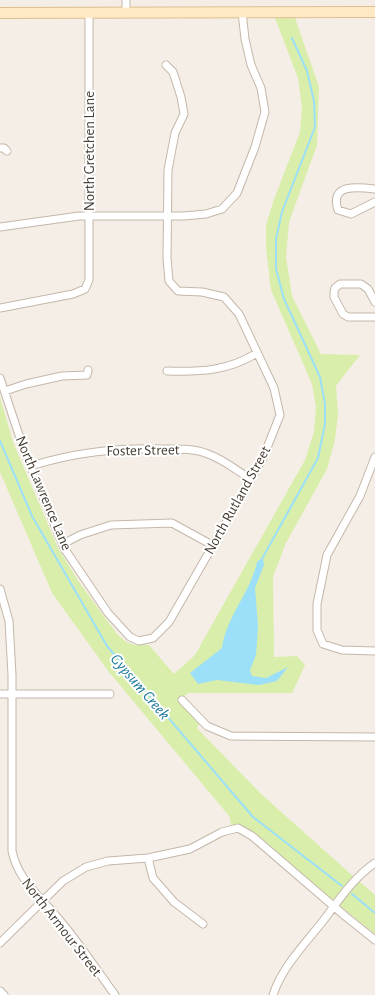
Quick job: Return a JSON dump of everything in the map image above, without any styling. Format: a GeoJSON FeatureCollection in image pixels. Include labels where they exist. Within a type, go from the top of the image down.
{"type":"FeatureCollection","features":[{"type":"Feature","properties":{"kind":"main road"},"geometry":{"type":"LineString","coordinates":[[0,13],[375,12]]}},
{"type":"Feature","properties":{"kind":"street"},"geometry":{"type":"LineString","coordinates":[[126,0],[126,12]]}},
{"type":"Feature","properties":{"kind":"street"},"geometry":{"type":"LineString","coordinates":[[0,227],[79,216],[167,216],[206,214],[222,209],[237,193],[255,147],[265,112],[261,88],[251,65],[245,39],[242,12]]}},
{"type":"Feature","properties":{"kind":"street","name":"North Gretchen Lane"},"geometry":{"type":"LineString","coordinates":[[0,308],[73,294],[85,289],[89,280],[89,13]]}},
{"type":"Feature","properties":{"kind":"street","name":"North Rutland Street"},"geometry":{"type":"LineString","coordinates":[[143,641],[153,638],[169,622],[263,458],[280,415],[274,388],[239,314],[224,297],[202,292],[178,291],[169,281],[168,170],[175,134],[184,114],[182,97],[173,72],[166,65]]}},
{"type":"Feature","properties":{"kind":"street"},"geometry":{"type":"LineString","coordinates":[[375,189],[346,188],[340,192],[336,199],[336,204],[338,210],[351,214],[375,202]]}},
{"type":"Feature","properties":{"kind":"street"},"geometry":{"type":"LineString","coordinates":[[375,302],[368,288],[361,284],[345,283],[335,288],[334,297],[343,314],[348,317],[375,317]]}},
{"type":"Feature","properties":{"kind":"street"},"geometry":{"type":"LineString","coordinates":[[167,371],[218,370],[244,361],[257,353]]}},
{"type":"Feature","properties":{"kind":"street"},"geometry":{"type":"LineString","coordinates":[[5,391],[62,376],[87,375],[88,370]]}},
{"type":"Feature","properties":{"kind":"street","name":"North Lawrence Lane"},"geometry":{"type":"LineString","coordinates":[[0,378],[31,466],[63,544],[108,613],[130,637],[143,641]]}},
{"type":"Feature","properties":{"kind":"street","name":"Foster Street"},"geometry":{"type":"LineString","coordinates":[[31,466],[58,458],[112,449],[184,449],[207,453],[251,479]]}},
{"type":"Feature","properties":{"kind":"street"},"geometry":{"type":"LineString","coordinates":[[375,457],[360,496],[327,555],[317,604],[317,630],[323,644],[342,650],[375,650]]}},
{"type":"Feature","properties":{"kind":"street"},"geometry":{"type":"LineString","coordinates":[[63,544],[80,535],[111,525],[163,523],[172,524],[212,545]]}},
{"type":"Feature","properties":{"kind":"street","name":"North Armour Street"},"geometry":{"type":"LineString","coordinates":[[0,589],[9,621],[12,694],[12,851],[15,865],[42,901],[58,917],[115,995]]}},
{"type":"Feature","properties":{"kind":"street"},"geometry":{"type":"LineString","coordinates":[[0,694],[110,694]]}},
{"type":"Feature","properties":{"kind":"street"},"geometry":{"type":"LineString","coordinates":[[182,700],[207,726],[231,736],[375,737]]}},
{"type":"Feature","properties":{"kind":"street"},"geometry":{"type":"LineString","coordinates":[[0,943],[63,881],[86,867],[108,861],[148,858],[190,850],[222,832],[238,828],[252,836],[375,940]]}},
{"type":"Feature","properties":{"kind":"street"},"geometry":{"type":"LineString","coordinates":[[148,858],[153,878],[174,902],[203,924]]}},
{"type":"Feature","properties":{"kind":"street"},"geometry":{"type":"LineString","coordinates":[[273,995],[278,981],[350,885],[375,863]]}},
{"type":"Feature","properties":{"kind":"street"},"geometry":{"type":"LineString","coordinates":[[0,991],[4,995]]}},
{"type":"Feature","properties":{"kind":"green space"},"geometry":{"type":"Polygon","coordinates":[[[275,18],[295,18],[319,87],[317,145],[289,222],[286,257],[292,296],[321,354],[360,355],[336,386],[338,414],[335,440],[327,469],[285,545],[273,577],[274,657],[297,656],[305,665],[292,693],[189,693],[177,700],[199,724],[197,728],[260,793],[354,877],[334,899],[328,898],[243,827],[231,826],[230,817],[109,672],[52,593],[0,472],[0,397],[13,442],[58,548],[81,585],[117,634],[126,642],[135,645],[149,645],[174,674],[195,655],[305,460],[314,432],[316,407],[312,384],[271,290],[266,247],[266,225],[300,132],[302,108],[298,78],[275,18]]]}},
{"type":"Feature","properties":{"kind":"green space"},"geometry":{"type":"Polygon","coordinates":[[[359,881],[375,895],[375,934],[340,906],[359,881]]]}},
{"type":"Feature","properties":{"kind":"water"},"geometry":{"type":"Polygon","coordinates":[[[263,557],[264,565],[255,588],[258,626],[256,655],[250,670],[252,676],[266,678],[288,667],[277,681],[259,685],[217,680],[198,684],[190,673],[222,648],[228,626],[250,584],[257,562],[263,557]]]}},
{"type":"Feature","properties":{"kind":"waterway"},"geometry":{"type":"LineString","coordinates":[[263,557],[318,458],[325,424],[325,404],[320,377],[284,299],[276,269],[276,239],[282,212],[315,127],[314,101],[307,71],[292,38]]}},
{"type":"Feature","properties":{"kind":"waterway","name":"Gypsum Creek"},"geometry":{"type":"LineString","coordinates":[[0,441],[32,516],[107,646],[253,817],[342,886]]}},
{"type":"Feature","properties":{"kind":"waterway","name":"Gypsum Creek"},"geometry":{"type":"LineString","coordinates":[[352,894],[375,913]]}}]}
